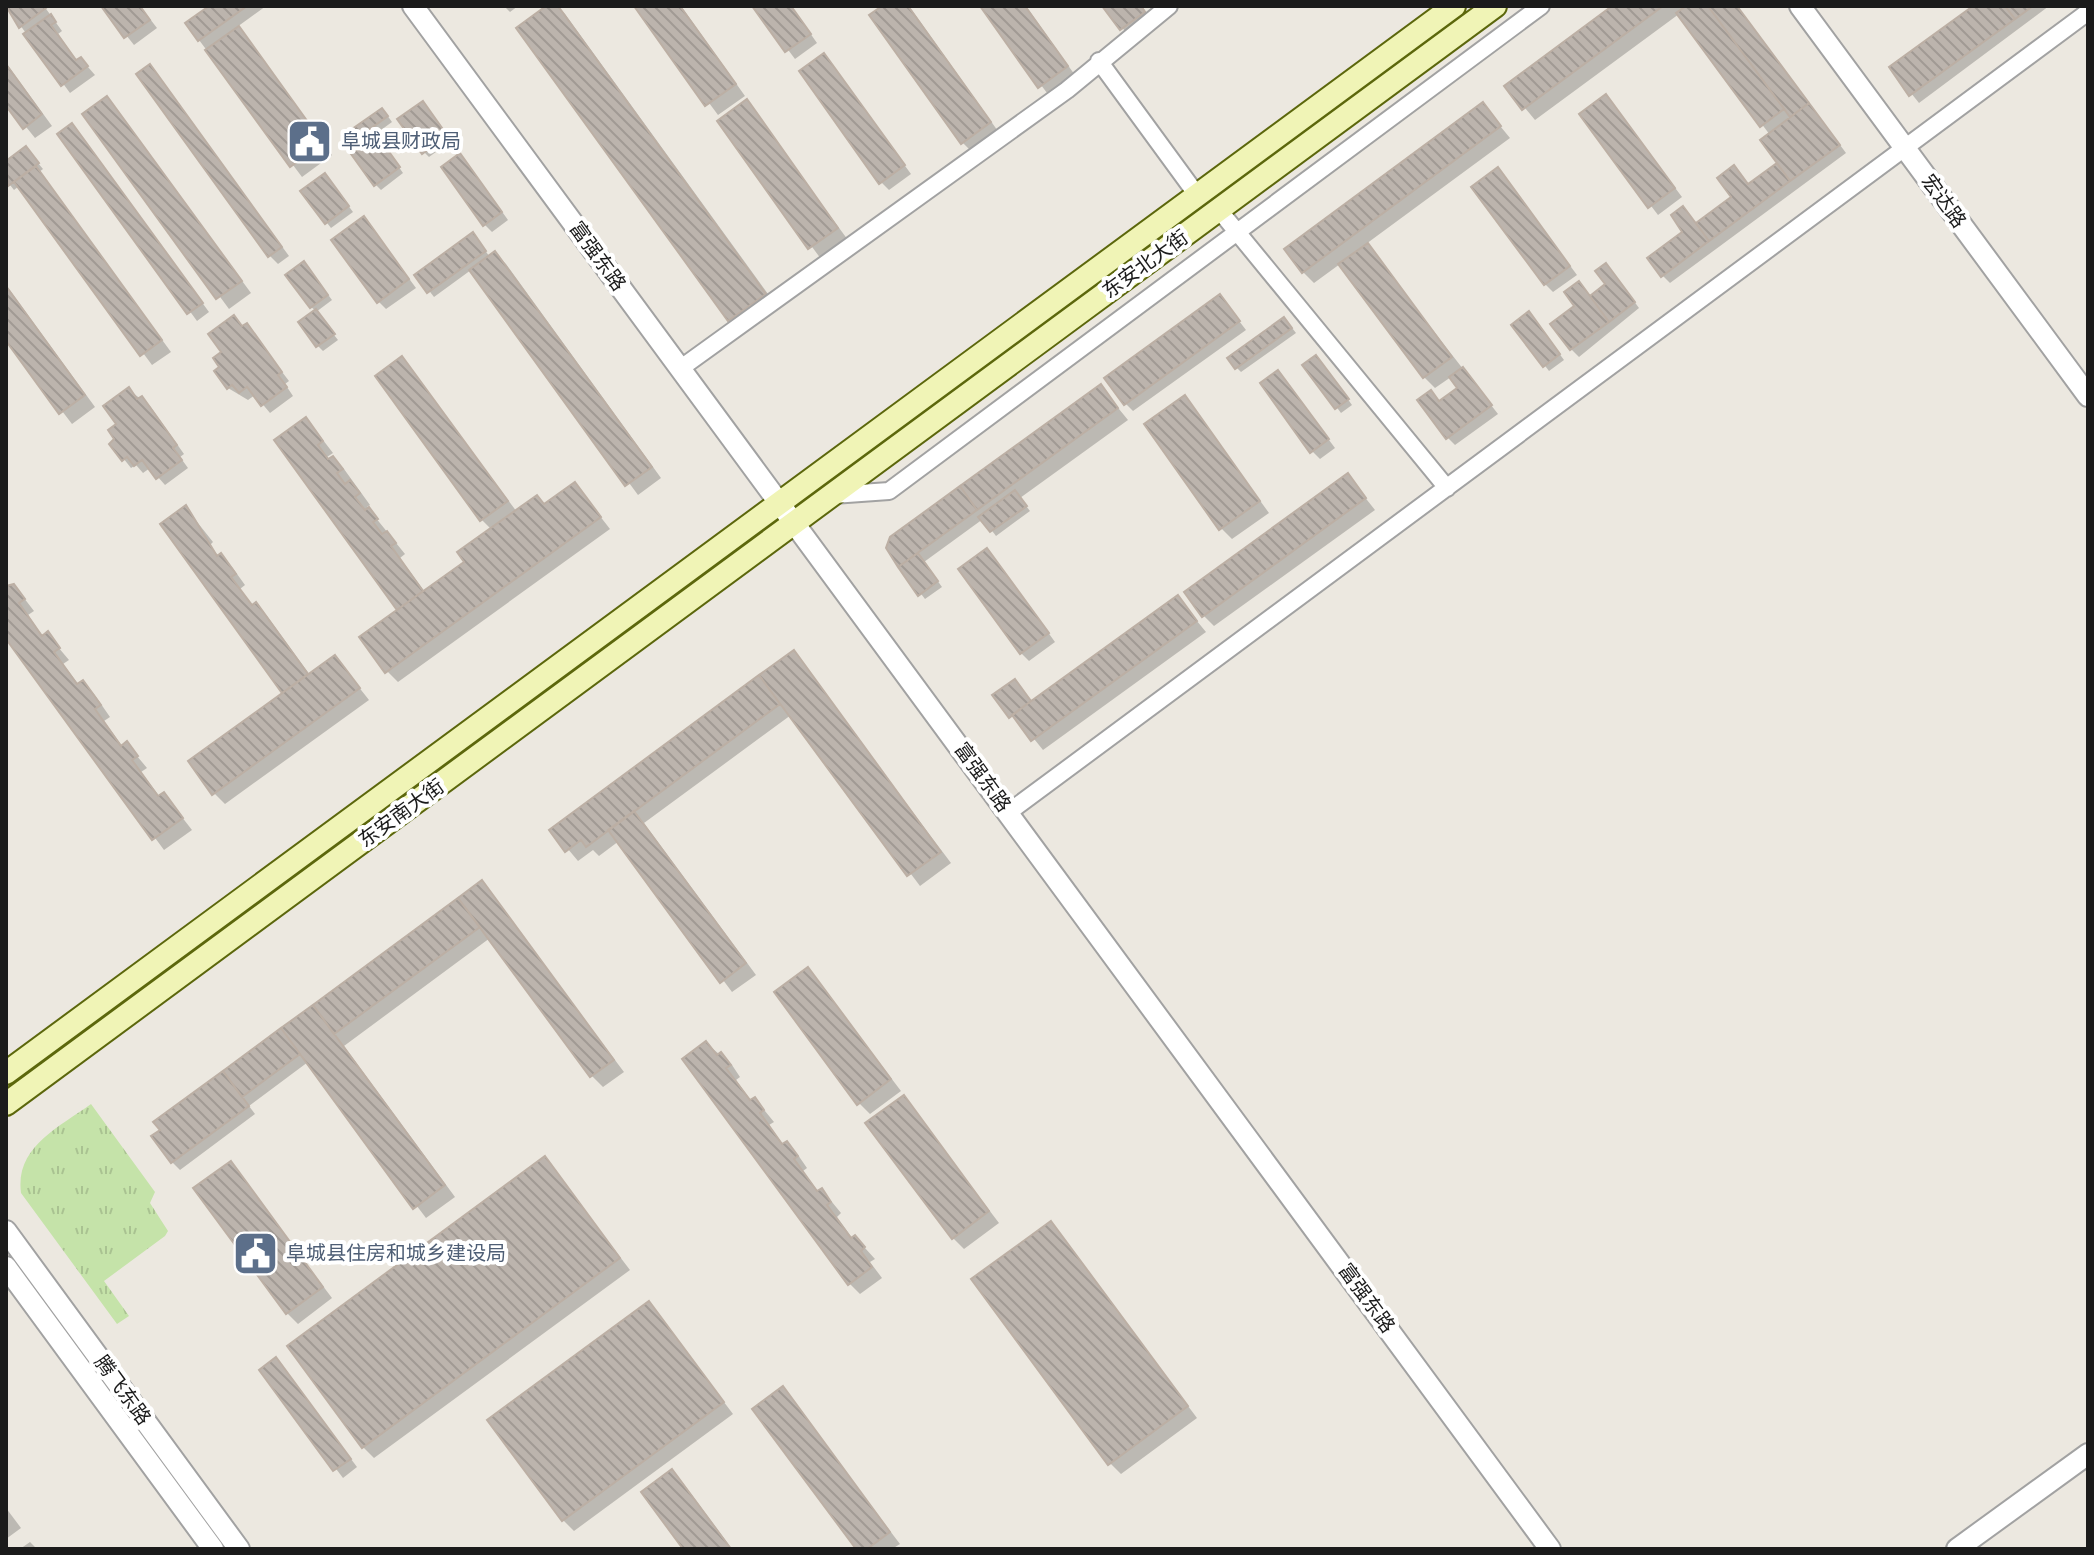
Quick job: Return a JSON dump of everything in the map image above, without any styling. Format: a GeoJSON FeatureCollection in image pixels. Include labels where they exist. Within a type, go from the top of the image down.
{"type":"FeatureCollection","features":[{"type":"Feature","properties":{"kind":"main road","name":"东安北大街"},"geometry":{"type":"LineString","coordinates":[[780,503],[1454,6]]}},
{"type":"Feature","properties":{"kind":"main road","name":"东安北大街"},"geometry":{"type":"LineString","coordinates":[[795,523],[1495,6]]}},
{"type":"Feature","properties":{"kind":"main road","name":"东安南大街"},"geometry":{"type":"LineString","coordinates":[[6,1073],[780,503]]}},
{"type":"Feature","properties":{"kind":"main road","name":"东安南大街"},"geometry":{"type":"LineString","coordinates":[[6,1104],[795,523]]}},
{"type":"Feature","properties":{"kind":"street","name":"富强东路"},"geometry":{"type":"LineString","coordinates":[[413,6],[1550,1549]]}},
{"type":"Feature","properties":{"kind":"street"},"geometry":{"type":"LineString","coordinates":[[681,368],[1067,90],[1169,6]]}},
{"type":"Feature","properties":{"kind":"street"},"geometry":{"type":"LineString","coordinates":[[832,495],[889,491],[1541,6]]}},
{"type":"Feature","properties":{"kind":"street","name":"宏达路"},"geometry":{"type":"LineString","coordinates":[[1800,6],[2088,396]]}},
{"type":"Feature","properties":{"kind":"street"},"geometry":{"type":"LineString","coordinates":[[1009,812],[2088,12]]}},
{"type":"Feature","properties":{"kind":"street"},"geometry":{"type":"LineString","coordinates":[[1099,61],[1197,195]]}},
{"type":"Feature","properties":{"kind":"street"},"geometry":{"type":"LineString","coordinates":[[1219,210],[1447,488]]}},
{"type":"Feature","properties":{"kind":"street","name":"腾飞东路"},"geometry":{"type":"LineString","coordinates":[[6,1231],[239,1549]]}},
{"type":"Feature","properties":{"kind":"street","name":"腾飞东路"},"geometry":{"type":"LineString","coordinates":[[6,1267],[213,1549]]}},
{"type":"Feature","properties":{"kind":"street"},"geometry":{"type":"LineString","coordinates":[[1957,1549],[2088,1454]]}},
{"type":"Feature","properties":{"kind":"green space"},"geometry":{"type":"Polygon","coordinates":[[[91,1104],[155,1192],[150,1203],[168,1231],[104,1281],[129,1316],[117,1324],[21,1193],[21,1177],[32,1151],[41,1140],[91,1104]]]}},
{"type":"Feature","properties":{"kind":"building"},"geometry":{"type":"Polygon","coordinates":[[[6,6],[45,6],[46,8],[19,28],[6,6]]]}},
{"type":"Feature","properties":{"kind":"building"},"geometry":{"type":"Polygon","coordinates":[[[101,6],[140,6],[150,20],[124,38],[101,6]]]}},
{"type":"Feature","properties":{"kind":"building"},"geometry":{"type":"Polygon","coordinates":[[[209,6],[247,6],[198,41],[185,23],[209,6]]]}},
{"type":"Feature","properties":{"kind":"building"},"geometry":{"type":"Polygon","coordinates":[[[546,6],[558,6],[766,294],[728,321],[516,28],[546,6]]]}},
{"type":"Feature","properties":{"kind":"building"},"geometry":{"type":"Polygon","coordinates":[[[634,6],[680,6],[736,84],[705,106],[634,6]]]}},
{"type":"Feature","properties":{"kind":"building"},"geometry":{"type":"Polygon","coordinates":[[[752,6],[791,6],[811,34],[785,52],[752,6]]]}},
{"type":"Feature","properties":{"kind":"building"},"geometry":{"type":"Polygon","coordinates":[[[882,6],[908,6],[991,122],[961,144],[869,15],[882,6]]]}},
{"type":"Feature","properties":{"kind":"building"},"geometry":{"type":"Polygon","coordinates":[[[980,6],[1025,6],[1068,66],[1038,88],[980,6]]]}},
{"type":"Feature","properties":{"kind":"building"},"geometry":{"type":"Polygon","coordinates":[[[1102,6],[1141,6],[1145,12],[1120,30],[1102,6]]]}},
{"type":"Feature","properties":{"kind":"building"},"geometry":{"type":"Polygon","coordinates":[[[1612,6],[1663,6],[1522,110],[1504,86],[1612,6]]]}},
{"type":"Feature","properties":{"kind":"building"},"geometry":{"type":"Polygon","coordinates":[[[1686,6],[1708,6],[1784,109],[1760,127],[1676,13],[1686,6]]]}},
{"type":"Feature","properties":{"kind":"building"},"geometry":{"type":"Polygon","coordinates":[[[1708,6],[1737,6],[1809,103],[1790,117],[1708,6]]]}},
{"type":"Feature","properties":{"kind":"building"},"geometry":{"type":"Polygon","coordinates":[[[1973,6],[2005,6],[2015,19],[1909,96],[1889,67],[1973,6]]]}},
{"type":"Feature","properties":{"kind":"building"},"geometry":{"type":"Polygon","coordinates":[[[2005,6],[2033,6],[2015,19],[2005,6]]]}},
{"type":"Feature","properties":{"kind":"building"},"geometry":{"type":"Polygon","coordinates":[[[51,14],[56,22],[51,25],[76,60],[81,57],[88,66],[61,86],[23,34],[51,14]]]}},
{"type":"Feature","properties":{"kind":"building"},"geometry":{"type":"Polygon","coordinates":[[[239,26],[323,143],[290,167],[205,50],[239,26]]]}},
{"type":"Feature","properties":{"kind":"building"},"geometry":{"type":"Polygon","coordinates":[[[824,53],[905,165],[879,184],[799,71],[824,53]]]}},
{"type":"Feature","properties":{"kind":"building"},"geometry":{"type":"Polygon","coordinates":[[[6,64],[42,114],[23,129],[6,106],[6,64]]]}},
{"type":"Feature","properties":{"kind":"building"},"geometry":{"type":"Polygon","coordinates":[[[150,64],[282,247],[268,257],[136,74],[150,64]]]}},
{"type":"Feature","properties":{"kind":"building"},"geometry":{"type":"Polygon","coordinates":[[[1606,94],[1675,188],[1648,208],[1579,114],[1606,94]]]}},
{"type":"Feature","properties":{"kind":"building"},"geometry":{"type":"Polygon","coordinates":[[[107,96],[242,281],[216,299],[82,114],[107,96]]]}},
{"type":"Feature","properties":{"kind":"building"},"geometry":{"type":"Polygon","coordinates":[[[747,99],[838,228],[808,249],[717,121],[747,99]]]}},
{"type":"Feature","properties":{"kind":"building"},"geometry":{"type":"Polygon","coordinates":[[[423,101],[447,135],[422,154],[397,119],[423,101]]]}},
{"type":"Feature","properties":{"kind":"building"},"geometry":{"type":"Polygon","coordinates":[[[1483,102],[1501,126],[1302,273],[1284,249],[1483,102]]]}},
{"type":"Feature","properties":{"kind":"building"},"geometry":{"type":"Polygon","coordinates":[[[1809,103],[1840,145],[1790,181],[1760,140],[1809,103]]]}},
{"type":"Feature","properties":{"kind":"building"},"geometry":{"type":"Polygon","coordinates":[[[382,108],[388,116],[348,145],[342,136],[382,108]]]}},
{"type":"Feature","properties":{"kind":"building"},"geometry":{"type":"Polygon","coordinates":[[[72,123],[203,303],[187,314],[57,134],[72,123]]]}},
{"type":"Feature","properties":{"kind":"building"},"geometry":{"type":"Polygon","coordinates":[[[377,135],[400,167],[374,186],[351,154],[377,135]]]}},
{"type":"Feature","properties":{"kind":"building"},"geometry":{"type":"Polygon","coordinates":[[[26,146],[39,163],[8,186],[6,161],[26,146]]]}},
{"type":"Feature","properties":{"kind":"building"},"geometry":{"type":"Polygon","coordinates":[[[460,153],[502,212],[483,226],[441,167],[460,153]]]}},
{"type":"Feature","properties":{"kind":"building"},"geometry":{"type":"Polygon","coordinates":[[[1777,163],[1790,181],[1709,241],[1696,223],[1731,197],[1717,178],[1734,165],[1748,184],[1777,163]]]}},
{"type":"Feature","properties":{"kind":"building"},"geometry":{"type":"Polygon","coordinates":[[[36,166],[162,340],[140,356],[14,182],[36,166]]]}},
{"type":"Feature","properties":{"kind":"building"},"geometry":{"type":"Polygon","coordinates":[[[1498,167],[1570,266],[1544,285],[1471,187],[1498,167]]]}},
{"type":"Feature","properties":{"kind":"building"},"geometry":{"type":"Polygon","coordinates":[[[325,173],[349,206],[325,224],[300,191],[325,173]]]}},
{"type":"Feature","properties":{"kind":"building"},"geometry":{"type":"Polygon","coordinates":[[[1683,206],[1709,241],[1661,277],[1647,258],[1682,232],[1671,215],[1683,206]]]}},
{"type":"Feature","properties":{"kind":"building"},"geometry":{"type":"Polygon","coordinates":[[[364,216],[409,279],[377,303],[331,240],[364,216]]]}},
{"type":"Feature","properties":{"kind":"building"},"geometry":{"type":"Polygon","coordinates":[[[473,232],[486,251],[427,293],[414,275],[473,232]]]}},
{"type":"Feature","properties":{"kind":"building"},"geometry":{"type":"Polygon","coordinates":[[[1368,243],[1452,357],[1423,378],[1338,264],[1368,243]]]}},
{"type":"Feature","properties":{"kind":"building"},"geometry":{"type":"Polygon","coordinates":[[[495,251],[652,467],[625,486],[469,270],[495,251]]]}},
{"type":"Feature","properties":{"kind":"building"},"geometry":{"type":"Polygon","coordinates":[[[304,261],[328,295],[310,308],[285,275],[304,261]]]}},
{"type":"Feature","properties":{"kind":"building"},"geometry":{"type":"Polygon","coordinates":[[[1606,263],[1635,302],[1609,322],[1590,296],[1605,284],[1595,271],[1606,263]]]}},
{"type":"Feature","properties":{"kind":"building"},"geometry":{"type":"Polygon","coordinates":[[[1579,281],[1609,322],[1570,350],[1550,324],[1574,306],[1564,292],[1579,281]]]}},
{"type":"Feature","properties":{"kind":"building"},"geometry":{"type":"Polygon","coordinates":[[[6,286],[85,395],[59,414],[6,341],[6,286]]]}},
{"type":"Feature","properties":{"kind":"building"},"geometry":{"type":"Polygon","coordinates":[[[1220,294],[1240,321],[1124,405],[1104,378],[1220,294]]]}},
{"type":"Feature","properties":{"kind":"building"},"geometry":{"type":"Polygon","coordinates":[[[316,309],[335,334],[316,347],[298,322],[316,309]]]}},
{"type":"Feature","properties":{"kind":"building"},"geometry":{"type":"Polygon","coordinates":[[[1529,311],[1560,354],[1543,367],[1511,325],[1529,311]]]}},
{"type":"Feature","properties":{"kind":"building"},"geometry":{"type":"Polygon","coordinates":[[[234,315],[242,326],[247,323],[282,372],[278,375],[287,387],[261,406],[247,387],[239,393],[232,385],[227,389],[214,371],[219,367],[213,358],[221,352],[208,334],[234,315]]]}},
{"type":"Feature","properties":{"kind":"building"},"geometry":{"type":"Polygon","coordinates":[[[1284,317],[1292,328],[1235,369],[1227,358],[1284,317]]]}},
{"type":"Feature","properties":{"kind":"building"},"geometry":{"type":"Polygon","coordinates":[[[1316,355],[1349,399],[1335,409],[1302,365],[1316,355]]]}},
{"type":"Feature","properties":{"kind":"building"},"geometry":{"type":"Polygon","coordinates":[[[402,356],[508,501],[480,521],[375,376],[402,356]]]}},
{"type":"Feature","properties":{"kind":"building"},"geometry":{"type":"Polygon","coordinates":[[[1463,367],[1492,405],[1446,439],[1417,400],[1431,390],[1439,401],[1457,388],[1449,377],[1463,367]]]}},
{"type":"Feature","properties":{"kind":"building"},"geometry":{"type":"Polygon","coordinates":[[[1278,370],[1329,439],[1310,453],[1260,383],[1278,370]]]}},
{"type":"Feature","properties":{"kind":"building"},"geometry":{"type":"Polygon","coordinates":[[[1101,384],[1118,408],[977,510],[960,486],[1101,384]]]}},
{"type":"Feature","properties":{"kind":"building"},"geometry":{"type":"Polygon","coordinates":[[[129,387],[137,399],[142,396],[177,445],[173,448],[182,460],[156,479],[142,460],[134,466],[127,457],[122,461],[109,444],[114,439],[108,430],[116,424],[103,406],[129,387]]]}},
{"type":"Feature","properties":{"kind":"building"},"geometry":{"type":"Polygon","coordinates":[[[1185,395],[1260,501],[1219,530],[1144,424],[1185,395]]]}},
{"type":"Feature","properties":{"kind":"building"},"geometry":{"type":"Polygon","coordinates":[[[306,417],[323,441],[318,445],[328,459],[333,456],[343,469],[337,473],[345,484],[350,480],[360,493],[355,497],[365,510],[369,507],[378,519],[373,522],[382,534],[387,531],[396,543],[391,546],[423,591],[397,610],[274,440],[306,417]]]}},
{"type":"Feature","properties":{"kind":"building"},"geometry":{"type":"Polygon","coordinates":[[[1348,473],[1366,498],[1202,617],[1184,592],[1348,473]]]}},
{"type":"Feature","properties":{"kind":"building"},"geometry":{"type":"Polygon","coordinates":[[[575,482],[601,517],[385,673],[359,637],[464,562],[457,552],[537,495],[544,504],[575,482]]]}},
{"type":"Feature","properties":{"kind":"building"},"geometry":{"type":"Polygon","coordinates":[[[960,486],[977,510],[898,567],[886,548],[890,537],[960,486]]]}},
{"type":"Feature","properties":{"kind":"building"},"geometry":{"type":"Polygon","coordinates":[[[1015,490],[1027,506],[990,532],[978,517],[1015,490]]]}},
{"type":"Feature","properties":{"kind":"building"},"geometry":{"type":"Polygon","coordinates":[[[186,505],[217,556],[221,553],[236,574],[231,577],[252,605],[256,602],[308,674],[282,693],[160,524],[186,505]]]}},
{"type":"Feature","properties":{"kind":"building"},"geometry":{"type":"Polygon","coordinates":[[[987,548],[1049,633],[1020,654],[958,569],[987,548]]]}},
{"type":"Feature","properties":{"kind":"building"},"geometry":{"type":"Polygon","coordinates":[[[918,553],[938,581],[918,596],[898,567],[918,553]]]}},
{"type":"Feature","properties":{"kind":"building"},"geometry":{"type":"Polygon","coordinates":[[[14,584],[25,599],[19,603],[42,636],[48,631],[60,648],[54,652],[77,684],[83,680],[101,705],[95,709],[121,746],[127,741],[138,756],[132,760],[158,796],[164,792],[183,818],[152,840],[6,639],[6,586],[14,584]]]}},
{"type":"Feature","properties":{"kind":"building"},"geometry":{"type":"Polygon","coordinates":[[[1178,595],[1197,621],[1031,741],[1012,715],[1178,595]]]}},
{"type":"Feature","properties":{"kind":"building"},"geometry":{"type":"Polygon","coordinates":[[[794,650],[941,852],[907,876],[759,675],[794,650]]]}},
{"type":"Feature","properties":{"kind":"building"},"geometry":{"type":"Polygon","coordinates":[[[335,655],[360,688],[212,795],[188,761],[335,655]]]}},
{"type":"Feature","properties":{"kind":"building"},"geometry":{"type":"Polygon","coordinates":[[[759,675],[780,704],[586,847],[581,840],[565,852],[549,830],[759,675]]]}},
{"type":"Feature","properties":{"kind":"building"},"geometry":{"type":"Polygon","coordinates":[[[1015,679],[1031,701],[1009,718],[992,695],[1015,679]]]}},
{"type":"Feature","properties":{"kind":"building"},"geometry":{"type":"Polygon","coordinates":[[[634,811],[746,963],[720,983],[608,830],[634,811]]]}},
{"type":"Feature","properties":{"kind":"building"},"geometry":{"type":"Polygon","coordinates":[[[482,880],[614,1060],[590,1077],[458,898],[482,880]]]}},
{"type":"Feature","properties":{"kind":"building"},"geometry":{"type":"Polygon","coordinates":[[[458,898],[480,927],[334,1034],[313,1005],[458,898]]]}},
{"type":"Feature","properties":{"kind":"building"},"geometry":{"type":"Polygon","coordinates":[[[808,967],[891,1079],[857,1105],[774,992],[808,967]]]}},
{"type":"Feature","properties":{"kind":"building"},"geometry":{"type":"Polygon","coordinates":[[[313,1005],[445,1185],[413,1209],[281,1028],[313,1005]]]}},
{"type":"Feature","properties":{"kind":"building"},"geometry":{"type":"Polygon","coordinates":[[[281,1028],[300,1054],[242,1097],[223,1071],[281,1028]]]}},
{"type":"Feature","properties":{"kind":"building"},"geometry":{"type":"Polygon","coordinates":[[[706,1041],[717,1055],[721,1052],[731,1065],[726,1068],[750,1100],[755,1097],[764,1110],[760,1113],[782,1144],[787,1141],[798,1156],[794,1159],[817,1191],[822,1188],[831,1202],[827,1205],[851,1238],[855,1235],[865,1247],[861,1251],[872,1267],[848,1285],[682,1059],[706,1041]]]}},
{"type":"Feature","properties":{"kind":"building"},"geometry":{"type":"Polygon","coordinates":[[[223,1071],[249,1106],[171,1163],[151,1136],[160,1130],[153,1122],[223,1071]]]}},
{"type":"Feature","properties":{"kind":"building"},"geometry":{"type":"Polygon","coordinates":[[[904,1095],[989,1211],[952,1239],[865,1123],[904,1095]]]}},
{"type":"Feature","properties":{"kind":"building"},"geometry":{"type":"Polygon","coordinates":[[[545,1156],[620,1258],[362,1448],[287,1346],[545,1156]]]}},
{"type":"Feature","properties":{"kind":"building"},"geometry":{"type":"Polygon","coordinates":[[[231,1161],[323,1287],[286,1314],[193,1188],[231,1161]]]}},
{"type":"Feature","properties":{"kind":"building"},"geometry":{"type":"Polygon","coordinates":[[[1051,1221],[1188,1406],[1108,1465],[971,1279],[1051,1221]]]}},
{"type":"Feature","properties":{"kind":"building"},"geometry":{"type":"Polygon","coordinates":[[[649,1301],[724,1402],[562,1521],[487,1420],[649,1301]]]}},
{"type":"Feature","properties":{"kind":"building"},"geometry":{"type":"Polygon","coordinates":[[[276,1357],[351,1459],[333,1471],[259,1370],[276,1357]]]}},
{"type":"Feature","properties":{"kind":"building"},"geometry":{"type":"Polygon","coordinates":[[[783,1386],[890,1532],[867,1549],[856,1549],[752,1409],[783,1386]]]}},
{"type":"Feature","properties":{"kind":"building"},"geometry":{"type":"Polygon","coordinates":[[[672,1469],[731,1549],[683,1549],[641,1492],[672,1469]]]}},
{"type":"Feature","properties":{"kind":"place","name":"阜城县财政局"},"geometry":{"type":"Point","coordinates":[310,141]}},
{"type":"Feature","properties":{"kind":"place","name":"阜城县住房和城乡建设局"},"geometry":{"type":"Point","coordinates":[255,1253]}}]}
